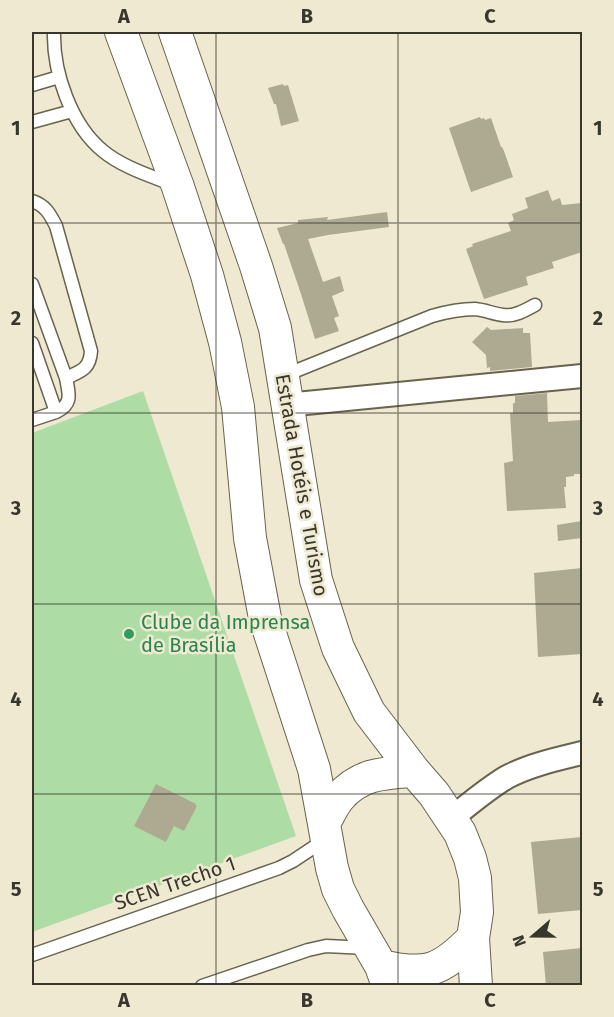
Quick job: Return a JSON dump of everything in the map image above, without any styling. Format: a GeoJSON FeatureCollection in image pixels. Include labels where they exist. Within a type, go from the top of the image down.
{"type":"FeatureCollection","features":[{"type":"Feature","properties":{"kind":"main road"},"geometry":{"type":"LineString","coordinates":[[121,32],[178,186],[207,275],[225,342],[238,407],[250,538],[265,618],[314,769],[332,868],[339,889],[371,962],[402,971],[421,972],[441,966],[458,955],[473,938]]}},
{"type":"Feature","properties":{"kind":"main road","name":"Estrada Hotéis e Turismo"},"geometry":{"type":"LineString","coordinates":[[175,32],[256,266],[275,328],[316,580],[338,648],[369,712],[434,794],[460,833],[470,858],[475,878],[477,912],[473,938],[476,986]]}},
{"type":"Feature","properties":{"kind":"main road"},"geometry":{"type":"LineString","coordinates":[[326,831],[339,798],[358,782],[377,774],[414,771]]}},
{"type":"Feature","properties":{"kind":"street"},"geometry":{"type":"LineString","coordinates":[[284,391],[582,376]]}},
{"type":"Feature","properties":{"kind":"street"},"geometry":{"type":"LineString","coordinates":[[451,819],[484,792],[509,776],[540,764],[582,753]]}},
{"type":"Feature","properties":{"kind":"lane"},"geometry":{"type":"LineString","coordinates":[[54,32],[59,76],[72,111],[86,133],[104,152],[132,168],[178,186]]}},
{"type":"Feature","properties":{"kind":"lane"},"geometry":{"type":"LineString","coordinates":[[32,85],[59,76]]}},
{"type":"Feature","properties":{"kind":"lane"},"geometry":{"type":"LineString","coordinates":[[32,123],[72,111]]}},
{"type":"Feature","properties":{"kind":"lane"},"geometry":{"type":"LineString","coordinates":[[32,201],[40,204],[50,213],[56,226],[91,351],[89,363],[85,368],[66,378]]}},
{"type":"Feature","properties":{"kind":"lane"},"geometry":{"type":"LineString","coordinates":[[32,284],[34,297],[66,378],[68,391],[68,403],[64,408],[32,420]]}},
{"type":"Feature","properties":{"kind":"lane"},"geometry":{"type":"LineString","coordinates":[[284,391],[432,316],[471,309],[506,316],[526,311],[535,305]]}},
{"type":"Feature","properties":{"kind":"lane"},"geometry":{"type":"LineString","coordinates":[[32,343],[56,412]]}},
{"type":"Feature","properties":{"kind":"lane","name":"SCEN Trecho 1"},"geometry":{"type":"LineString","coordinates":[[32,955],[279,868],[301,856],[326,831]]}},
{"type":"Feature","properties":{"kind":"lane"},"geometry":{"type":"LineString","coordinates":[[202,986],[326,946],[371,962]]}},
{"type":"Feature","properties":{"kind":"green space","name":"Clube da Imprensa de Brasília"},"geometry":{"type":"Polygon","coordinates":[[[143,391],[296,836],[32,932],[32,433],[143,391]]]}},
{"type":"Feature","properties":{"kind":"building"},"geometry":{"type":"Polygon","coordinates":[[[288,85],[299,121],[281,126],[276,104],[268,88],[288,85]]]}},
{"type":"Feature","properties":{"kind":"building"},"geometry":{"type":"Polygon","coordinates":[[[480,117],[485,120],[491,118],[513,177],[471,192],[449,128],[480,117]]]}},
{"type":"Feature","properties":{"kind":"building"},"geometry":{"type":"Polygon","coordinates":[[[548,190],[552,201],[560,198],[562,205],[582,203],[582,252],[552,262],[554,268],[526,277],[528,285],[484,299],[466,249],[473,246],[472,244],[511,231],[508,223],[514,220],[512,214],[528,208],[525,198],[548,190]]]}},
{"type":"Feature","properties":{"kind":"building"},"geometry":{"type":"Polygon","coordinates":[[[387,212],[389,227],[308,239],[323,282],[340,276],[344,291],[332,296],[339,316],[334,318],[339,331],[315,339],[277,228],[298,223],[298,220],[328,217],[327,220],[387,212]]]}},
{"type":"Feature","properties":{"kind":"building"},"geometry":{"type":"Polygon","coordinates":[[[487,327],[491,330],[523,328],[523,333],[530,333],[532,367],[490,371],[490,367],[487,368],[486,355],[472,342],[487,327]]]}},
{"type":"Feature","properties":{"kind":"building"},"geometry":{"type":"Polygon","coordinates":[[[547,393],[548,422],[582,420],[582,474],[566,477],[566,487],[564,487],[566,508],[507,511],[504,463],[513,461],[510,413],[513,413],[515,396],[547,393]]]}},
{"type":"Feature","properties":{"kind":"building"},"geometry":{"type":"Polygon","coordinates":[[[582,521],[582,538],[558,541],[557,525],[582,521]]]}},
{"type":"Feature","properties":{"kind":"building"},"geometry":{"type":"Polygon","coordinates":[[[582,568],[582,654],[538,657],[534,573],[582,568]]]}},
{"type":"Feature","properties":{"kind":"building"},"geometry":{"type":"Polygon","coordinates":[[[156,784],[197,806],[184,831],[174,826],[166,842],[134,826],[156,784]]]}},
{"type":"Feature","properties":{"kind":"building"},"geometry":{"type":"Polygon","coordinates":[[[582,837],[582,910],[538,914],[531,842],[582,837]]]}},
{"type":"Feature","properties":{"kind":"building"},"geometry":{"type":"Polygon","coordinates":[[[582,948],[582,986],[546,986],[543,952],[582,948]]]}},
{"type":"Feature","properties":{"kind":"place","name":"Clube da Imprensa de Brasília"},"geometry":{"type":"Point","coordinates":[129,634]}}]}
